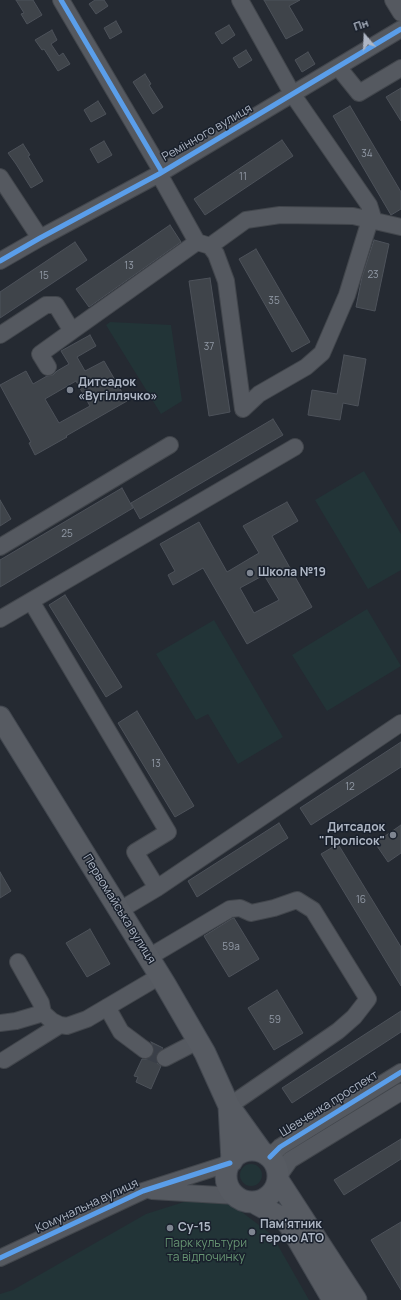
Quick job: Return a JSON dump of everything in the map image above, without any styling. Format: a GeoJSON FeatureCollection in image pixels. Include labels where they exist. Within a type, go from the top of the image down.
{"type":"FeatureCollection","features":[{"type":"Feature","properties":{"kind":"main road","name":"Первомайська вулиця"},"geometry":{"type":"LineString","coordinates":[[0,717],[160,976],[198,1041],[229,1106],[266,1154]]}},
{"type":"Feature","properties":{"kind":"main road","name":"Первомайська вулиця"},"geometry":{"type":"LineString","coordinates":[[229,1106],[231,1162]]}},
{"type":"Feature","properties":{"kind":"main road"},"geometry":{"type":"LineString","coordinates":[[245,1199],[265,1199],[274,1191],[278,1179],[277,1167],[266,1154],[252,1150],[243,1152],[236,1157],[231,1162],[227,1171],[227,1180],[230,1189],[245,1199],[284,1219],[290,1226],[333,1300]]}},
{"type":"Feature","properties":{"kind":"main road"},"geometry":{"type":"LineString","coordinates":[[278,1179],[356,1300]]}},
{"type":"Feature","properties":{"kind":"street"},"geometry":{"type":"LineString","coordinates":[[61,0],[204,244],[216,254],[226,281],[243,409],[259,394],[306,367],[322,353],[347,295],[372,221],[369,205],[293,95],[240,0]]}},
{"type":"Feature","properties":{"kind":"street"},"geometry":{"type":"LineString","coordinates":[[393,0],[401,13]]}},
{"type":"Feature","properties":{"kind":"street","name":"Ремінного вулиця"},"geometry":{"type":"LineString","coordinates":[[0,261],[161,173],[401,29]]}},
{"type":"Feature","properties":{"kind":"street"},"geometry":{"type":"LineString","coordinates":[[338,67],[359,93],[401,68]]}},
{"type":"Feature","properties":{"kind":"street"},"geometry":{"type":"LineString","coordinates":[[0,177],[40,238]]}},
{"type":"Feature","properties":{"kind":"street"},"geometry":{"type":"LineString","coordinates":[[48,367],[40,354],[72,331],[204,244],[246,220],[280,215],[353,216],[401,227]]}},
{"type":"Feature","properties":{"kind":"street"},"geometry":{"type":"LineString","coordinates":[[0,335],[46,305],[56,305],[72,331]]}},
{"type":"Feature","properties":{"kind":"street"},"geometry":{"type":"LineString","coordinates":[[0,547],[170,445]]}},
{"type":"Feature","properties":{"kind":"street"},"geometry":{"type":"LineString","coordinates":[[0,619],[295,447]]}},
{"type":"Feature","properties":{"kind":"street"},"geometry":{"type":"LineString","coordinates":[[31,601],[168,832],[135,852],[157,888]]}},
{"type":"Feature","properties":{"kind":"street"},"geometry":{"type":"LineString","coordinates":[[120,910],[157,888],[401,723]]}},
{"type":"Feature","properties":{"kind":"street"},"geometry":{"type":"LineString","coordinates":[[148,957],[230,908],[240,908],[251,913],[274,908],[297,900],[313,910],[368,999],[354,1017],[338,1031],[229,1106]]}},
{"type":"Feature","properties":{"kind":"street"},"geometry":{"type":"LineString","coordinates":[[18,962],[41,1003],[43,1013],[52,1021],[60,1025],[67,1026],[87,1019],[160,976]]}},
{"type":"Feature","properties":{"kind":"street"},"geometry":{"type":"LineString","coordinates":[[107,1007],[121,1032],[146,1050]]}},
{"type":"Feature","properties":{"kind":"street"},"geometry":{"type":"LineString","coordinates":[[0,1023],[16,1021],[43,1013]]}},
{"type":"Feature","properties":{"kind":"street"},"geometry":{"type":"LineString","coordinates":[[4,1060],[60,1025]]}},
{"type":"Feature","properties":{"kind":"street"},"geometry":{"type":"LineString","coordinates":[[165,1058],[198,1041]]}},
{"type":"Feature","properties":{"kind":"street","name":"Шевченка проспект"},"geometry":{"type":"LineString","coordinates":[[266,1154],[280,1147],[401,1072]]}},
{"type":"Feature","properties":{"kind":"street"},"geometry":{"type":"LineString","coordinates":[[278,1179],[290,1160],[401,1092]]}},
{"type":"Feature","properties":{"kind":"street","name":"Комунальна вулиця"},"geometry":{"type":"LineString","coordinates":[[0,1258],[143,1191],[231,1162]]}},
{"type":"Feature","properties":{"kind":"street","name":"Комунальна вулиця"},"geometry":{"type":"LineString","coordinates":[[143,1191],[245,1199]]}},
{"type":"Feature","properties":{"kind":"green space"},"geometry":{"type":"Polygon","coordinates":[[[110,322],[171,325],[182,401],[161,414],[106,325],[110,322]]]}},
{"type":"Feature","properties":{"kind":"green space"},"geometry":{"type":"Polygon","coordinates":[[[364,471],[401,534],[401,570],[368,589],[315,500],[364,471]]]}},
{"type":"Feature","properties":{"kind":"green space"},"geometry":{"type":"Polygon","coordinates":[[[367,609],[401,666],[327,711],[292,655],[367,609]]]}},
{"type":"Feature","properties":{"kind":"green space"},"geometry":{"type":"Polygon","coordinates":[[[214,620],[283,737],[238,764],[208,714],[196,720],[156,654],[214,620]]]}},
{"type":"Feature","properties":{"kind":"green space"},"geometry":{"type":"Polygon","coordinates":[[[251,1164],[259,1167],[262,1175],[259,1183],[251,1186],[243,1183],[240,1175],[243,1167],[251,1164]]]}},
{"type":"Feature","properties":{"kind":"green space","name":"Парк культури та відпочинку"},"geometry":{"type":"Polygon","coordinates":[[[187,1201],[230,1203],[272,1235],[309,1300],[0,1300],[0,1294],[13,1290],[146,1214],[187,1201]]]}},
{"type":"Feature","properties":{"kind":"building"},"geometry":{"type":"Polygon","coordinates":[[[16,0],[33,0],[42,15],[27,24],[21,14],[24,13],[16,0]]]}},
{"type":"Feature","properties":{"kind":"building"},"geometry":{"type":"Polygon","coordinates":[[[95,0],[104,0],[108,6],[96,14],[89,4],[95,0]]]}},
{"type":"Feature","properties":{"kind":"building"},"geometry":{"type":"Polygon","coordinates":[[[264,0],[300,0],[289,6],[303,30],[286,39],[264,0]]]}},
{"type":"Feature","properties":{"kind":"building"},"geometry":{"type":"Polygon","coordinates":[[[116,21],[122,32],[110,39],[104,28],[116,21]]]}},
{"type":"Feature","properties":{"kind":"building"},"geometry":{"type":"Polygon","coordinates":[[[229,25],[235,35],[222,44],[215,33],[229,25]]]}},
{"type":"Feature","properties":{"kind":"building"},"geometry":{"type":"Polygon","coordinates":[[[52,30],[57,40],[51,44],[59,56],[63,53],[70,64],[58,71],[44,49],[42,50],[35,40],[52,30]]]}},
{"type":"Feature","properties":{"kind":"building"},"geometry":{"type":"Polygon","coordinates":[[[246,50],[252,60],[239,68],[233,58],[246,50]]]}},
{"type":"Feature","properties":{"kind":"building"},"geometry":{"type":"Polygon","coordinates":[[[308,52],[315,64],[302,72],[295,60],[308,52]]]}},
{"type":"Feature","properties":{"kind":"building"},"geometry":{"type":"Polygon","coordinates":[[[145,74],[151,84],[149,85],[163,107],[153,114],[133,82],[145,74]]]}},
{"type":"Feature","properties":{"kind":"building"},"geometry":{"type":"Polygon","coordinates":[[[401,88],[401,121],[386,97],[401,88]]]}},
{"type":"Feature","properties":{"kind":"building"},"geometry":{"type":"Polygon","coordinates":[[[98,101],[106,114],[91,122],[84,110],[98,101]]]}},
{"type":"Feature","properties":{"kind":"building"},"geometry":{"type":"Polygon","coordinates":[[[350,106],[401,192],[401,209],[391,215],[333,116],[350,106]]]}},
{"type":"Feature","properties":{"kind":"building"},"geometry":{"type":"Polygon","coordinates":[[[282,140],[293,156],[205,215],[194,199],[282,140]]]}},
{"type":"Feature","properties":{"kind":"building"},"geometry":{"type":"Polygon","coordinates":[[[104,141],[112,155],[98,163],[90,149],[104,141]]]}},
{"type":"Feature","properties":{"kind":"building"},"geometry":{"type":"Polygon","coordinates":[[[23,144],[30,155],[28,156],[43,181],[31,188],[8,153],[23,144]]]}},
{"type":"Feature","properties":{"kind":"building"},"geometry":{"type":"Polygon","coordinates":[[[170,225],[181,242],[89,307],[76,289],[170,225]]]}},
{"type":"Feature","properties":{"kind":"building"},"geometry":{"type":"Polygon","coordinates":[[[374,240],[389,244],[375,311],[356,307],[362,277],[374,240]]]}},
{"type":"Feature","properties":{"kind":"building"},"geometry":{"type":"Polygon","coordinates":[[[75,242],[87,260],[0,318],[0,292],[75,242]]]}},
{"type":"Feature","properties":{"kind":"building"},"geometry":{"type":"Polygon","coordinates":[[[256,249],[310,342],[292,352],[239,259],[256,249]]]}},
{"type":"Feature","properties":{"kind":"building"},"geometry":{"type":"Polygon","coordinates":[[[210,278],[230,412],[209,416],[189,281],[210,278]]]}},
{"type":"Feature","properties":{"kind":"building"},"geometry":{"type":"Polygon","coordinates":[[[90,335],[96,346],[77,357],[85,371],[104,361],[127,401],[35,455],[29,443],[31,442],[0,385],[26,371],[33,384],[47,376],[53,375],[69,364],[61,351],[90,335]],[[76,381],[45,399],[59,423],[90,406],[76,381]]]}},
{"type":"Feature","properties":{"kind":"building"},"geometry":{"type":"Polygon","coordinates":[[[344,355],[366,359],[358,406],[343,403],[340,420],[308,415],[312,390],[337,394],[344,355]]]}},
{"type":"Feature","properties":{"kind":"building"},"geometry":{"type":"Polygon","coordinates":[[[273,419],[283,435],[140,519],[131,503],[273,419]]]}},
{"type":"Feature","properties":{"kind":"building"},"geometry":{"type":"Polygon","coordinates":[[[122,488],[133,508],[0,587],[0,560],[122,488]]]}},
{"type":"Feature","properties":{"kind":"building"},"geometry":{"type":"Polygon","coordinates":[[[0,500],[11,519],[0,526],[0,500]]]}},
{"type":"Feature","properties":{"kind":"building","name":"Школа №19"},"geometry":{"type":"Polygon","coordinates":[[[287,502],[298,521],[272,536],[312,607],[247,644],[203,568],[173,585],[168,575],[175,571],[160,544],[199,522],[227,572],[259,553],[243,526],[287,502]],[[264,575],[240,588],[254,613],[279,600],[264,575]]]}},
{"type":"Feature","properties":{"kind":"building"},"geometry":{"type":"Polygon","coordinates":[[[65,595],[122,687],[106,697],[49,605],[65,595]]]}},
{"type":"Feature","properties":{"kind":"building"},"geometry":{"type":"Polygon","coordinates":[[[137,711],[194,806],[175,817],[118,723],[137,711]]]}},
{"type":"Feature","properties":{"kind":"building"},"geometry":{"type":"Polygon","coordinates":[[[401,742],[401,767],[311,825],[300,808],[401,742]]]}},
{"type":"Feature","properties":{"kind":"building"},"geometry":{"type":"Polygon","coordinates":[[[279,823],[288,838],[197,897],[188,881],[279,823]]]}},
{"type":"Feature","properties":{"kind":"building","name":"Дитсадок \"Пролісок\""},"geometry":{"type":"Polygon","coordinates":[[[401,825],[401,853],[388,862],[375,843],[401,825]]]}},
{"type":"Feature","properties":{"kind":"building"},"geometry":{"type":"Polygon","coordinates":[[[338,844],[401,947],[401,986],[321,854],[338,844]]]}},
{"type":"Feature","properties":{"kind":"building"},"geometry":{"type":"Polygon","coordinates":[[[0,872],[11,891],[0,898],[0,872]]]}},
{"type":"Feature","properties":{"kind":"building"},"geometry":{"type":"Polygon","coordinates":[[[233,918],[259,959],[229,977],[204,936],[233,918]]]}},
{"type":"Feature","properties":{"kind":"building"},"geometry":{"type":"Polygon","coordinates":[[[90,929],[110,964],[87,977],[66,943],[90,929]]]}},
{"type":"Feature","properties":{"kind":"building"},"geometry":{"type":"Polygon","coordinates":[[[277,990],[303,1033],[274,1050],[248,1008],[277,990]]]}},
{"type":"Feature","properties":{"kind":"building"},"geometry":{"type":"Polygon","coordinates":[[[401,1011],[401,1032],[292,1103],[282,1088],[401,1011]]]}},
{"type":"Feature","properties":{"kind":"building"},"geometry":{"type":"Polygon","coordinates":[[[151,1042],[163,1048],[157,1053],[157,1063],[161,1066],[151,1089],[136,1082],[138,1077],[134,1076],[142,1059],[148,1059],[153,1055],[154,1047],[151,1042]]]}},
{"type":"Feature","properties":{"kind":"building"},"geometry":{"type":"Polygon","coordinates":[[[401,1139],[401,1159],[344,1195],[334,1180],[401,1139]]]}},
{"type":"Feature","properties":{"kind":"building"},"geometry":{"type":"Polygon","coordinates":[[[401,1222],[401,1290],[371,1240],[401,1222]]]}},
{"type":"Feature","properties":{"kind":"tunnel"},"geometry":{"type":"LineString","coordinates":[[145,1050],[165,1058]]}},
{"type":"Feature","properties":{"kind":"cycle path"},"geometry":{"type":"LineString","coordinates":[[61,0],[162,172]]}},
{"type":"Feature","properties":{"kind":"cycle path"},"geometry":{"type":"LineString","coordinates":[[0,261],[159,174],[401,29]]}},
{"type":"Feature","properties":{"kind":"cycle path"},"geometry":{"type":"LineString","coordinates":[[270,1157],[280,1147],[401,1072]]}},
{"type":"Feature","properties":{"kind":"cycle path"},"geometry":{"type":"LineString","coordinates":[[0,1258],[143,1191],[230,1163]]}},
{"type":"Feature","properties":{"kind":"place","name":"Дитсадок «Вугіллячко»"},"geometry":{"type":"Point","coordinates":[70,390]}},
{"type":"Feature","properties":{"kind":"place","name":"Школа №19"},"geometry":{"type":"Point","coordinates":[250,573]}},
{"type":"Feature","properties":{"kind":"place","name":"Дитсадок \"Пролісок\""},"geometry":{"type":"Point","coordinates":[393,835]}},
{"type":"Feature","properties":{"kind":"place","name":"Су-15"},"geometry":{"type":"Point","coordinates":[170,1228]}},
{"type":"Feature","properties":{"kind":"place","name":"Пам'ятник герою АТО"},"geometry":{"type":"Point","coordinates":[252,1232]}}]}
